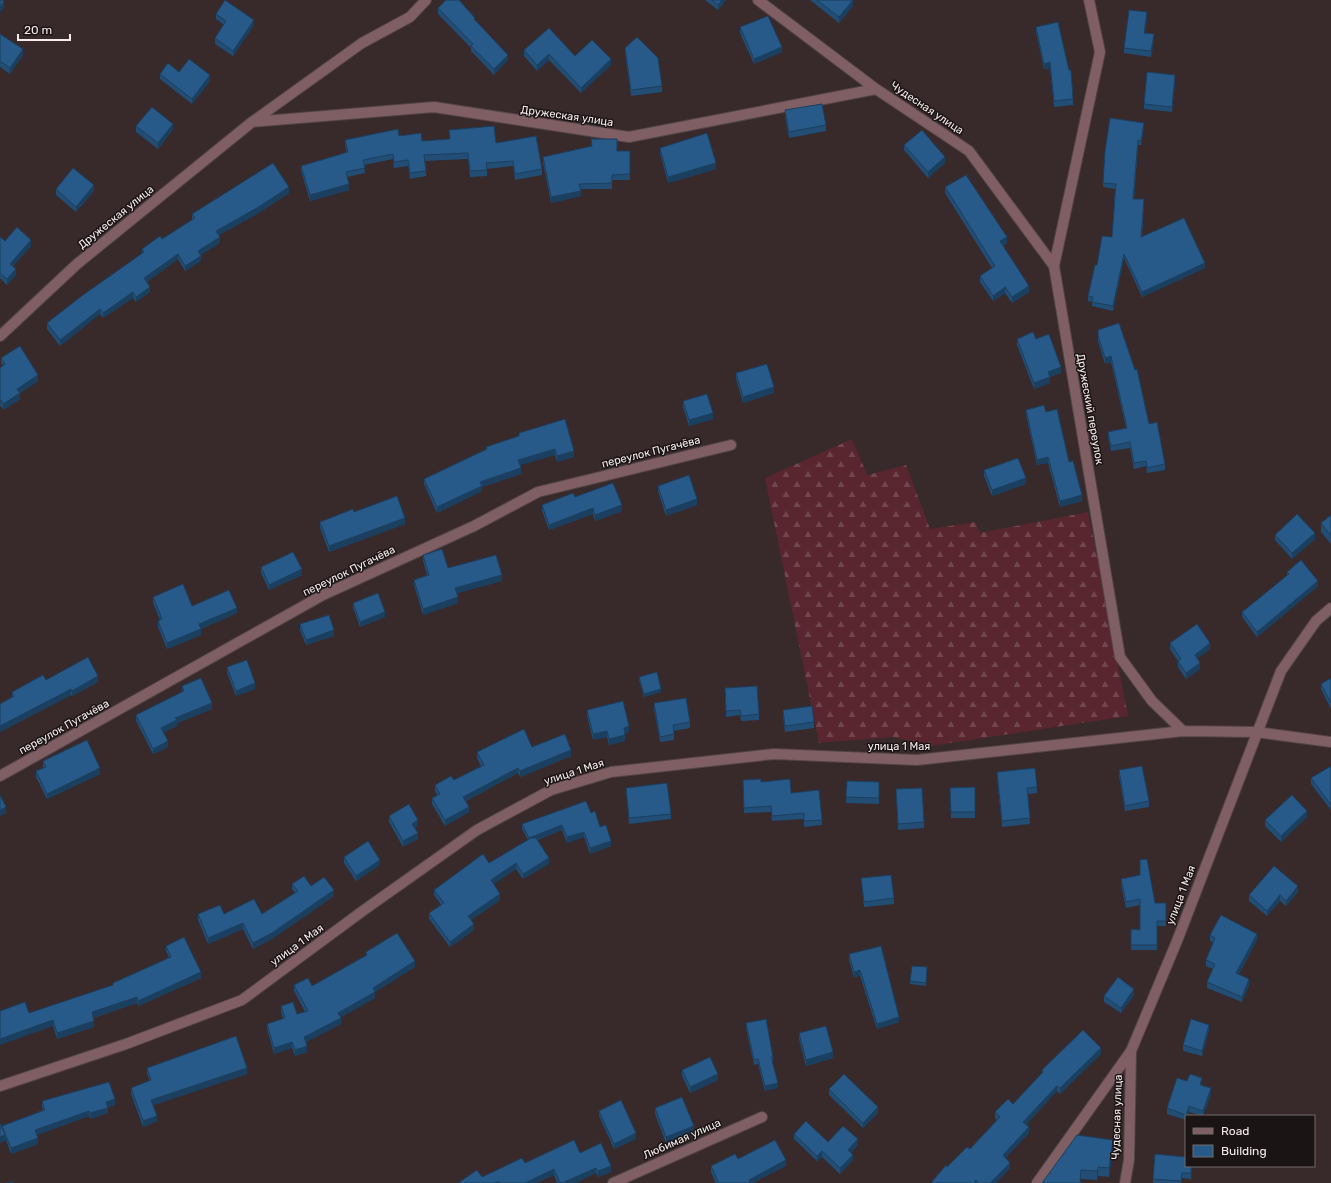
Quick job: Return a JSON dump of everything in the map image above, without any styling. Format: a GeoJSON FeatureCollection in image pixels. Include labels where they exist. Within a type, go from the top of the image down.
{"type":"FeatureCollection","features":[{"type":"Feature","properties":{"kind":"street","name":"Дружеская улица"},"geometry":{"type":"LineString","coordinates":[[0,336],[77,264],[252,122],[362,43],[410,17],[426,0]]}},
{"type":"Feature","properties":{"kind":"street","name":"Чудесная улица"},"geometry":{"type":"LineString","coordinates":[[758,0],[876,89],[969,151],[1054,266]]}},
{"type":"Feature","properties":{"kind":"street","name":"Дружеский переулок"},"geometry":{"type":"LineString","coordinates":[[1089,0],[1100,52],[1054,266],[1120,657],[1152,701],[1183,731]]}},
{"type":"Feature","properties":{"kind":"street","name":"Дружеская улица"},"geometry":{"type":"LineString","coordinates":[[252,122],[434,107],[628,137],[876,89]]}},
{"type":"Feature","properties":{"kind":"street","name":"переулок Пугачёва"},"geometry":{"type":"LineString","coordinates":[[0,776],[323,595],[474,526],[538,492],[731,445]]}},
{"type":"Feature","properties":{"kind":"street","name":"улица 1 Мая"},"geometry":{"type":"LineString","coordinates":[[1036,1183],[1131,1051],[1177,941],[1280,671],[1316,621],[1331,608]]}},
{"type":"Feature","properties":{"kind":"street"},"geometry":{"type":"LineString","coordinates":[[1183,731],[1256,732],[1331,742]]}},
{"type":"Feature","properties":{"kind":"street","name":"улица 1 Мая"},"geometry":{"type":"LineString","coordinates":[[0,1086],[126,1044],[242,1000],[477,830],[551,790],[611,772],[774,754],[917,760],[1183,731]]}},
{"type":"Feature","properties":{"kind":"street","name":"Чудесная улица"},"geometry":{"type":"LineString","coordinates":[[1125,1183],[1129,1160],[1131,1051]]}},
{"type":"Feature","properties":{"kind":"street","name":"Любимая улица"},"geometry":{"type":"LineString","coordinates":[[613,1183],[762,1117]]}},
{"type":"Feature","properties":{"kind":"green space"},"geometry":{"type":"Polygon","coordinates":[[[852,439],[867,475],[906,465],[930,529],[975,522],[980,533],[1088,512],[1128,716],[931,746],[893,737],[819,743],[765,478],[852,439]]]}},
{"type":"Feature","properties":{"kind":"building"},"geometry":{"type":"Polygon","coordinates":[[[0,0],[4,1],[0,7],[0,0]]]}},
{"type":"Feature","properties":{"kind":"building"},"geometry":{"type":"Polygon","coordinates":[[[225,0],[254,20],[233,51],[215,38],[226,21],[216,14],[225,0]]]}},
{"type":"Feature","properties":{"kind":"building"},"geometry":{"type":"Polygon","coordinates":[[[446,0],[459,0],[475,18],[474,19],[508,55],[494,69],[471,46],[473,44],[438,8],[446,0]]]}},
{"type":"Feature","properties":{"kind":"building"},"geometry":{"type":"Polygon","coordinates":[[[712,0],[722,0],[718,5],[712,0]]]}},
{"type":"Feature","properties":{"kind":"building"},"geometry":{"type":"Polygon","coordinates":[[[817,0],[853,0],[839,17],[817,0]]]}},
{"type":"Feature","properties":{"kind":"building"},"geometry":{"type":"Polygon","coordinates":[[[1129,10],[1147,12],[1144,33],[1154,34],[1151,51],[1124,48],[1129,10]]]}},
{"type":"Feature","properties":{"kind":"building"},"geometry":{"type":"Polygon","coordinates":[[[768,16],[782,47],[754,59],[740,27],[768,16]]]}},
{"type":"Feature","properties":{"kind":"building"},"geometry":{"type":"Polygon","coordinates":[[[1058,22],[1069,70],[1071,70],[1073,99],[1054,101],[1050,62],[1044,64],[1036,27],[1058,22]]]}},
{"type":"Feature","properties":{"kind":"building"},"geometry":{"type":"Polygon","coordinates":[[[549,28],[575,56],[592,40],[611,59],[581,88],[549,54],[537,65],[524,50],[549,28]]]}},
{"type":"Feature","properties":{"kind":"building"},"geometry":{"type":"Polygon","coordinates":[[[0,34],[23,49],[10,68],[0,61],[0,34]]]}},
{"type":"Feature","properties":{"kind":"building"},"geometry":{"type":"Polygon","coordinates":[[[637,37],[658,58],[662,86],[631,90],[625,48],[637,37]]]}},
{"type":"Feature","properties":{"kind":"building"},"geometry":{"type":"Polygon","coordinates":[[[189,59],[210,75],[192,99],[160,74],[168,63],[179,72],[189,59]]]}},
{"type":"Feature","properties":{"kind":"building"},"geometry":{"type":"Polygon","coordinates":[[[1147,72],[1175,75],[1172,107],[1144,104],[1147,72]]]}},
{"type":"Feature","properties":{"kind":"building"},"geometry":{"type":"Polygon","coordinates":[[[822,104],[826,125],[789,132],[785,110],[822,104]]]}},
{"type":"Feature","properties":{"kind":"building"},"geometry":{"type":"Polygon","coordinates":[[[152,107],[173,124],[158,143],[136,126],[152,107]]]}},
{"type":"Feature","properties":{"kind":"building"},"geometry":{"type":"Polygon","coordinates":[[[1110,118],[1144,123],[1141,141],[1138,140],[1133,199],[1144,199],[1141,237],[1184,218],[1205,263],[1142,292],[1124,254],[1113,306],[1092,302],[1093,297],[1088,296],[1095,265],[1097,265],[1102,236],[1112,237],[1116,184],[1103,183],[1105,151],[1110,118]]]}},
{"type":"Feature","properties":{"kind":"building"},"geometry":{"type":"Polygon","coordinates":[[[494,126],[496,143],[536,136],[542,169],[515,174],[513,161],[486,163],[487,170],[470,171],[468,153],[424,155],[426,171],[410,173],[408,160],[394,162],[393,154],[363,160],[365,168],[346,172],[349,184],[310,195],[301,166],[348,152],[345,140],[398,129],[399,136],[421,133],[422,141],[450,139],[449,130],[494,126]]]}},
{"type":"Feature","properties":{"kind":"building"},"geometry":{"type":"Polygon","coordinates":[[[922,130],[945,157],[928,172],[904,145],[922,130]]]}},
{"type":"Feature","properties":{"kind":"building"},"geometry":{"type":"Polygon","coordinates":[[[707,133],[716,163],[668,177],[660,148],[707,133]]]}},
{"type":"Feature","properties":{"kind":"building"},"geometry":{"type":"Polygon","coordinates":[[[591,139],[617,139],[617,151],[630,151],[630,174],[612,175],[612,183],[579,184],[581,191],[551,197],[543,157],[592,146],[591,139]]]}},
{"type":"Feature","properties":{"kind":"building"},"geometry":{"type":"Polygon","coordinates":[[[273,163],[289,187],[257,208],[216,231],[220,237],[198,251],[201,256],[185,266],[178,254],[144,278],[150,287],[136,297],[133,292],[103,313],[100,309],[60,340],[47,323],[83,295],[144,252],[142,249],[160,236],[162,239],[195,218],[192,214],[273,163]]]}},
{"type":"Feature","properties":{"kind":"building"},"geometry":{"type":"Polygon","coordinates":[[[73,168],[94,185],[76,207],[56,189],[73,168]]]}},
{"type":"Feature","properties":{"kind":"building"},"geometry":{"type":"Polygon","coordinates":[[[966,175],[1007,237],[1000,241],[1029,286],[1012,297],[1005,287],[993,296],[980,276],[995,266],[945,187],[966,175]]]}},
{"type":"Feature","properties":{"kind":"building"},"geometry":{"type":"Polygon","coordinates":[[[17,227],[31,240],[10,264],[16,269],[7,279],[0,273],[0,237],[5,241],[17,227]]]}},
{"type":"Feature","properties":{"kind":"building"},"geometry":{"type":"Polygon","coordinates":[[[1119,323],[1135,370],[1137,369],[1149,424],[1157,422],[1165,464],[1147,468],[1146,461],[1134,463],[1130,442],[1111,446],[1108,432],[1127,428],[1111,356],[1105,358],[1098,335],[1098,330],[1119,323]]]}},
{"type":"Feature","properties":{"kind":"building"},"geometry":{"type":"Polygon","coordinates":[[[1033,332],[1036,339],[1049,334],[1061,367],[1048,372],[1050,377],[1034,383],[1017,339],[1033,332]]]}},
{"type":"Feature","properties":{"kind":"building"},"geometry":{"type":"Polygon","coordinates":[[[20,346],[38,375],[17,389],[20,393],[3,404],[1,400],[0,401],[0,368],[5,364],[1,358],[20,346]]]}},
{"type":"Feature","properties":{"kind":"building"},"geometry":{"type":"Polygon","coordinates":[[[767,364],[774,387],[743,397],[736,373],[767,364]]]}},
{"type":"Feature","properties":{"kind":"building"},"geometry":{"type":"Polygon","coordinates":[[[707,394],[713,413],[689,420],[683,401],[707,394]]]}},
{"type":"Feature","properties":{"kind":"building"},"geometry":{"type":"Polygon","coordinates":[[[1044,405],[1046,412],[1057,409],[1069,462],[1073,461],[1082,495],[1060,501],[1048,457],[1037,460],[1026,410],[1044,405]]]}},
{"type":"Feature","properties":{"kind":"building"},"geometry":{"type":"Polygon","coordinates":[[[565,419],[574,451],[557,456],[555,449],[518,460],[521,468],[480,482],[482,486],[437,507],[424,479],[487,449],[486,447],[519,436],[519,433],[565,419]]]}},
{"type":"Feature","properties":{"kind":"building"},"geometry":{"type":"Polygon","coordinates":[[[1018,458],[1026,478],[992,490],[984,470],[1018,458]]]}},
{"type":"Feature","properties":{"kind":"building"},"geometry":{"type":"Polygon","coordinates":[[[689,475],[697,499],[666,510],[658,486],[689,475]]]}},
{"type":"Feature","properties":{"kind":"building"},"geometry":{"type":"Polygon","coordinates":[[[613,483],[622,505],[595,515],[593,508],[549,525],[542,505],[573,493],[575,497],[613,483]]]}},
{"type":"Feature","properties":{"kind":"building"},"geometry":{"type":"Polygon","coordinates":[[[397,496],[405,518],[329,546],[320,522],[353,509],[354,512],[397,496]]]}},
{"type":"Feature","properties":{"kind":"building"},"geometry":{"type":"Polygon","coordinates":[[[1297,514],[1315,533],[1292,553],[1275,535],[1297,514]]]}},
{"type":"Feature","properties":{"kind":"building"},"geometry":{"type":"Polygon","coordinates":[[[1331,515],[1331,536],[1321,523],[1331,515]]]}},
{"type":"Feature","properties":{"kind":"building"},"geometry":{"type":"Polygon","coordinates":[[[442,549],[448,568],[496,555],[502,575],[455,588],[458,597],[423,609],[414,580],[429,575],[423,555],[442,549]]]}},
{"type":"Feature","properties":{"kind":"building"},"geometry":{"type":"Polygon","coordinates":[[[293,552],[302,569],[269,585],[261,567],[293,552]]]}},
{"type":"Feature","properties":{"kind":"building"},"geometry":{"type":"Polygon","coordinates":[[[1301,560],[1318,581],[1257,632],[1242,612],[1289,574],[1287,572],[1301,560]]]}},
{"type":"Feature","properties":{"kind":"building"},"geometry":{"type":"Polygon","coordinates":[[[183,584],[192,606],[229,590],[237,608],[199,624],[201,629],[167,643],[158,621],[162,619],[153,597],[183,584]]]}},
{"type":"Feature","properties":{"kind":"building"},"geometry":{"type":"Polygon","coordinates":[[[378,593],[385,612],[360,622],[353,603],[378,593]]]}},
{"type":"Feature","properties":{"kind":"building"},"geometry":{"type":"Polygon","coordinates":[[[329,615],[334,630],[306,640],[300,624],[329,615]]]}},
{"type":"Feature","properties":{"kind":"building"},"geometry":{"type":"Polygon","coordinates":[[[1197,624],[1210,643],[1195,655],[1200,663],[1186,673],[1178,661],[1181,659],[1170,643],[1197,624]]]}},
{"type":"Feature","properties":{"kind":"building"},"geometry":{"type":"Polygon","coordinates":[[[88,657],[98,676],[72,691],[71,689],[0,726],[0,704],[14,696],[12,692],[43,675],[46,680],[88,657]]]}},
{"type":"Feature","properties":{"kind":"building"},"geometry":{"type":"Polygon","coordinates":[[[247,660],[255,683],[236,691],[227,667],[247,660]]]}},
{"type":"Feature","properties":{"kind":"building"},"geometry":{"type":"Polygon","coordinates":[[[657,672],[661,689],[644,694],[639,677],[657,672]]]}},
{"type":"Feature","properties":{"kind":"building"},"geometry":{"type":"Polygon","coordinates":[[[201,678],[212,703],[175,718],[177,720],[161,728],[168,741],[153,749],[136,715],[184,691],[182,686],[201,678]]]}},
{"type":"Feature","properties":{"kind":"building"},"geometry":{"type":"Polygon","coordinates":[[[1331,678],[1331,703],[1321,684],[1331,678]]]}},
{"type":"Feature","properties":{"kind":"building"},"geometry":{"type":"Polygon","coordinates":[[[757,686],[759,714],[741,716],[740,710],[726,711],[725,688],[757,686]]]}},
{"type":"Feature","properties":{"kind":"building"},"geometry":{"type":"Polygon","coordinates":[[[686,698],[690,722],[673,725],[674,734],[660,737],[654,703],[686,698]]]}},
{"type":"Feature","properties":{"kind":"building"},"geometry":{"type":"Polygon","coordinates":[[[623,701],[629,726],[624,728],[625,735],[609,739],[607,731],[593,734],[587,710],[623,701]]]}},
{"type":"Feature","properties":{"kind":"building"},"geometry":{"type":"Polygon","coordinates":[[[812,706],[814,722],[785,726],[783,710],[812,706]]]}},
{"type":"Feature","properties":{"kind":"building"},"geometry":{"type":"Polygon","coordinates":[[[524,729],[532,747],[565,734],[571,750],[520,771],[518,768],[463,797],[469,807],[445,820],[432,798],[440,794],[435,785],[451,776],[454,780],[484,765],[477,752],[524,729]]]}},
{"type":"Feature","properties":{"kind":"building"},"geometry":{"type":"Polygon","coordinates":[[[87,740],[100,768],[47,794],[36,771],[46,767],[43,761],[87,740]]]}},
{"type":"Feature","properties":{"kind":"building"},"geometry":{"type":"Polygon","coordinates":[[[1142,766],[1149,801],[1125,806],[1119,770],[1142,766]]]}},
{"type":"Feature","properties":{"kind":"building"},"geometry":{"type":"Polygon","coordinates":[[[1331,766],[1331,805],[1311,778],[1331,766]]]}},
{"type":"Feature","properties":{"kind":"building"},"geometry":{"type":"Polygon","coordinates":[[[1035,768],[1037,787],[1027,788],[1030,818],[1002,821],[997,772],[1035,768]]]}},
{"type":"Feature","properties":{"kind":"building"},"geometry":{"type":"Polygon","coordinates":[[[761,779],[761,782],[790,779],[791,793],[819,790],[822,820],[804,821],[804,813],[772,816],[771,806],[744,808],[743,780],[761,779]]]}},
{"type":"Feature","properties":{"kind":"building"},"geometry":{"type":"Polygon","coordinates":[[[847,781],[879,782],[879,798],[846,797],[847,781]]]}},
{"type":"Feature","properties":{"kind":"building"},"geometry":{"type":"Polygon","coordinates":[[[667,783],[671,814],[629,818],[626,788],[667,783]]]}},
{"type":"Feature","properties":{"kind":"building"},"geometry":{"type":"Polygon","coordinates":[[[975,787],[975,812],[951,812],[950,788],[975,787]]]}},
{"type":"Feature","properties":{"kind":"building"},"geometry":{"type":"Polygon","coordinates":[[[922,788],[924,822],[898,824],[896,789],[922,788]]]}},
{"type":"Feature","properties":{"kind":"building"},"geometry":{"type":"Polygon","coordinates":[[[0,795],[6,807],[0,810],[0,795]]]}},
{"type":"Feature","properties":{"kind":"building"},"geometry":{"type":"Polygon","coordinates":[[[1292,795],[1307,811],[1281,836],[1265,820],[1292,795]]]}},
{"type":"Feature","properties":{"kind":"building"},"geometry":{"type":"Polygon","coordinates":[[[586,801],[591,813],[595,811],[600,827],[606,825],[611,841],[590,848],[584,832],[567,837],[562,825],[529,838],[522,824],[586,801]]]}},
{"type":"Feature","properties":{"kind":"building"},"geometry":{"type":"Polygon","coordinates":[[[409,804],[418,820],[412,824],[418,833],[403,841],[389,816],[409,804]]]}},
{"type":"Feature","properties":{"kind":"building"},"geometry":{"type":"Polygon","coordinates":[[[531,838],[536,838],[549,858],[523,874],[516,863],[491,880],[500,894],[468,916],[474,924],[450,942],[429,913],[444,903],[434,890],[483,854],[489,863],[531,838]]]}},
{"type":"Feature","properties":{"kind":"building"},"geometry":{"type":"Polygon","coordinates":[[[368,841],[380,860],[356,876],[344,857],[368,841]]]}},
{"type":"Feature","properties":{"kind":"building"},"geometry":{"type":"Polygon","coordinates":[[[1147,859],[1155,903],[1166,903],[1166,921],[1157,921],[1157,945],[1131,945],[1131,929],[1140,930],[1140,899],[1126,902],[1121,879],[1140,875],[1140,860],[1147,859]]]}},
{"type":"Feature","properties":{"kind":"building"},"geometry":{"type":"Polygon","coordinates":[[[1274,866],[1298,886],[1286,901],[1280,895],[1267,911],[1249,895],[1274,866]]]}},
{"type":"Feature","properties":{"kind":"building"},"geometry":{"type":"Polygon","coordinates":[[[891,875],[894,898],[864,902],[861,878],[891,875]]]}},
{"type":"Feature","properties":{"kind":"building"},"geometry":{"type":"Polygon","coordinates":[[[304,876],[311,886],[324,877],[334,890],[272,933],[253,943],[243,923],[208,938],[198,914],[220,905],[224,914],[254,899],[262,914],[298,891],[292,884],[304,876]]]}},
{"type":"Feature","properties":{"kind":"building"},"geometry":{"type":"Polygon","coordinates":[[[1221,915],[1257,934],[1236,973],[1249,979],[1242,997],[1207,982],[1215,964],[1206,960],[1215,938],[1210,935],[1221,915]]]}},
{"type":"Feature","properties":{"kind":"building"},"geometry":{"type":"Polygon","coordinates":[[[397,933],[415,961],[373,988],[375,992],[338,1013],[341,1018],[304,1037],[307,1046],[295,1050],[292,1042],[274,1048],[267,1024],[285,1018],[281,1006],[293,1002],[297,1014],[308,1011],[294,985],[308,978],[312,986],[367,955],[366,952],[397,933]]]}},
{"type":"Feature","properties":{"kind":"building"},"geometry":{"type":"Polygon","coordinates":[[[184,937],[201,972],[138,1001],[137,997],[92,1012],[94,1021],[57,1033],[53,1020],[0,1039],[0,1011],[25,1002],[29,1013],[113,985],[113,983],[171,957],[166,946],[184,937]]]}},
{"type":"Feature","properties":{"kind":"building"},"geometry":{"type":"Polygon","coordinates":[[[881,946],[899,1017],[877,1024],[860,970],[854,972],[849,954],[881,946]]]}},
{"type":"Feature","properties":{"kind":"building"},"geometry":{"type":"Polygon","coordinates":[[[912,966],[927,967],[926,983],[910,981],[912,966]]]}},
{"type":"Feature","properties":{"kind":"building"},"geometry":{"type":"Polygon","coordinates":[[[1118,977],[1134,989],[1121,1008],[1104,996],[1118,977]]]}},
{"type":"Feature","properties":{"kind":"building"},"geometry":{"type":"Polygon","coordinates":[[[766,1019],[773,1057],[771,1057],[778,1083],[765,1086],[758,1059],[754,1060],[746,1023],[766,1019]]]}},
{"type":"Feature","properties":{"kind":"building"},"geometry":{"type":"Polygon","coordinates":[[[1191,1019],[1209,1025],[1202,1051],[1183,1045],[1191,1019]]]}},
{"type":"Feature","properties":{"kind":"building"},"geometry":{"type":"Polygon","coordinates":[[[826,1026],[833,1052],[806,1060],[799,1033],[826,1026]]]}},
{"type":"Feature","properties":{"kind":"building"},"geometry":{"type":"Polygon","coordinates":[[[1083,1030],[1101,1048],[1060,1088],[1057,1086],[1023,1122],[1029,1127],[1003,1155],[1010,1163],[990,1183],[979,1183],[976,1180],[974,1183],[931,1183],[946,1165],[947,1167],[967,1147],[970,1149],[1000,1117],[995,1112],[1008,1099],[1013,1104],[1043,1072],[1042,1070],[1083,1030]]]}},
{"type":"Feature","properties":{"kind":"building"},"geometry":{"type":"Polygon","coordinates":[[[236,1036],[247,1068],[151,1100],[157,1116],[143,1121],[131,1088],[151,1080],[147,1068],[236,1036]]]}},
{"type":"Feature","properties":{"kind":"building"},"geometry":{"type":"Polygon","coordinates":[[[710,1057],[718,1074],[690,1087],[682,1070],[710,1057]]]}},
{"type":"Feature","properties":{"kind":"building"},"geometry":{"type":"Polygon","coordinates":[[[844,1074],[878,1107],[863,1123],[829,1089],[844,1074]]]}},
{"type":"Feature","properties":{"kind":"building"},"geometry":{"type":"Polygon","coordinates":[[[1190,1074],[1202,1078],[1200,1085],[1211,1088],[1203,1111],[1189,1106],[1186,1115],[1167,1108],[1177,1078],[1187,1081],[1190,1074]]]}},
{"type":"Feature","properties":{"kind":"building"},"geometry":{"type":"Polygon","coordinates":[[[109,1082],[115,1099],[106,1102],[108,1108],[90,1113],[89,1111],[35,1130],[38,1138],[11,1148],[2,1126],[45,1110],[42,1101],[109,1082]]]}},
{"type":"Feature","properties":{"kind":"building"},"geometry":{"type":"Polygon","coordinates":[[[682,1097],[694,1126],[666,1137],[655,1108],[682,1097]]]}},
{"type":"Feature","properties":{"kind":"building"},"geometry":{"type":"Polygon","coordinates":[[[621,1100],[636,1133],[614,1144],[599,1111],[621,1100]]]}},
{"type":"Feature","properties":{"kind":"building"},"geometry":{"type":"Polygon","coordinates":[[[806,1121],[828,1142],[843,1126],[858,1139],[848,1150],[853,1155],[840,1168],[822,1151],[817,1156],[794,1134],[806,1121]]]}},
{"type":"Feature","properties":{"kind":"building"},"geometry":{"type":"Polygon","coordinates":[[[0,1123],[5,1135],[0,1137],[0,1123]]]}},
{"type":"Feature","properties":{"kind":"building"},"geometry":{"type":"Polygon","coordinates":[[[1077,1135],[1113,1140],[1109,1168],[1098,1167],[1097,1171],[1081,1170],[1080,1183],[1042,1183],[1077,1135]]]}},
{"type":"Feature","properties":{"kind":"building"},"geometry":{"type":"Polygon","coordinates":[[[574,1140],[580,1153],[601,1143],[611,1166],[598,1171],[596,1168],[562,1183],[560,1183],[554,1169],[525,1183],[499,1183],[498,1181],[495,1183],[458,1183],[477,1170],[482,1177],[522,1158],[525,1163],[574,1140]]]}},
{"type":"Feature","properties":{"kind":"building"},"geometry":{"type":"Polygon","coordinates":[[[775,1140],[786,1160],[749,1180],[750,1183],[719,1183],[711,1166],[735,1154],[738,1159],[775,1140]]]}},
{"type":"Feature","properties":{"kind":"building"},"geometry":{"type":"Polygon","coordinates":[[[1155,1154],[1185,1157],[1185,1167],[1191,1167],[1191,1173],[1182,1173],[1181,1181],[1153,1179],[1155,1154]]]}}]}
